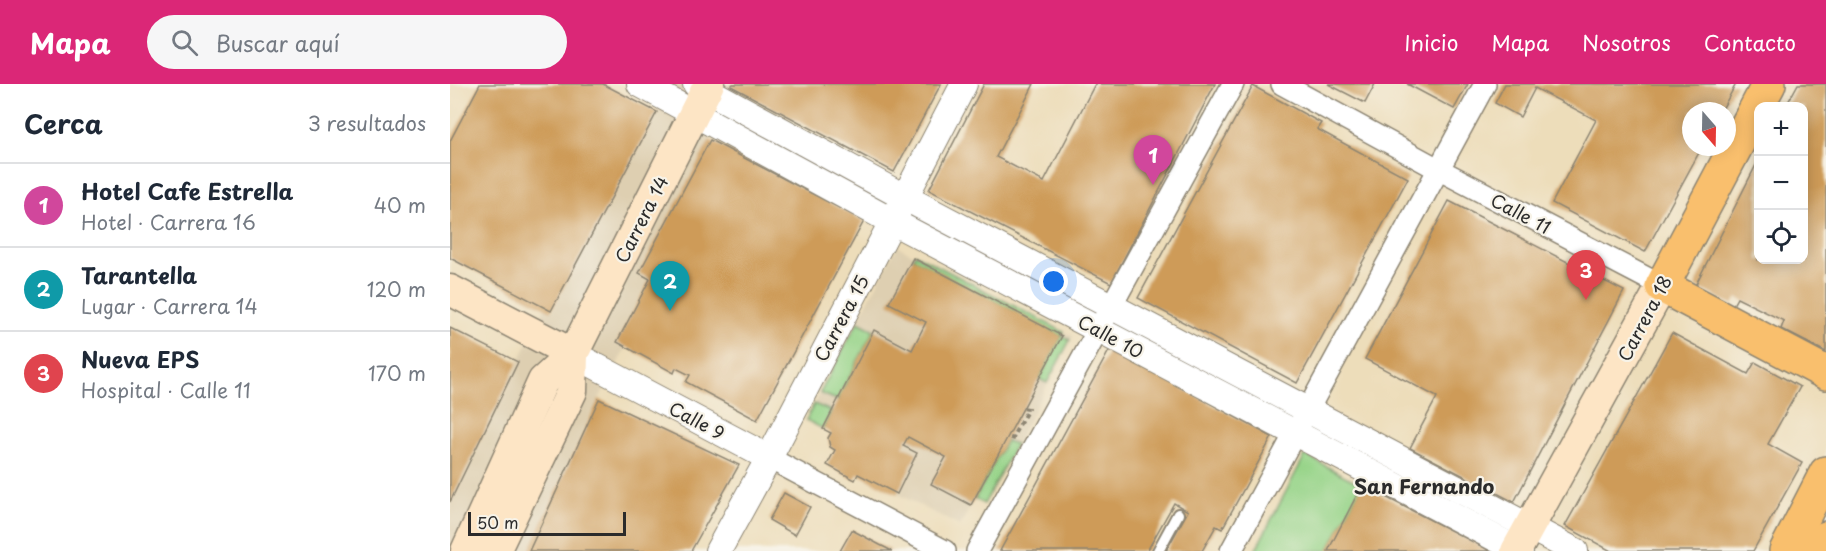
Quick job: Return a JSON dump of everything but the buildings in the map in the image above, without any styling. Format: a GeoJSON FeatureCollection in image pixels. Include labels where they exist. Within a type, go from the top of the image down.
{"type":"FeatureCollection","features":[{"type":"Feature","properties":{"kind":"main road","name":"Carrera 18"},"geometry":{"type":"LineString","coordinates":[[1521,545],[1769,84]]}},
{"type":"Feature","properties":{"kind":"main road","name":"Carrera 14"},"geometry":{"type":"LineString","coordinates":[[466,551],[543,381],[573,354],[701,93]]}},
{"type":"Feature","properties":{"kind":"main road","name":"Calle 11"},"geometry":{"type":"LineString","coordinates":[[1662,286],[1826,373]]}},
{"type":"Feature","properties":{"kind":"main road","name":"Calle 9"},"geometry":{"type":"LineString","coordinates":[[450,290],[573,354]]}},
{"type":"Feature","properties":{"kind":"main road","name":"Carrera 14"},"geometry":{"type":"LineString","coordinates":[[495,551],[572,391],[573,354]]}},
{"type":"Feature","properties":{"kind":"main road"},"geometry":{"type":"LineString","coordinates":[[1786,551],[1826,472]]}},
{"type":"Feature","properties":{"kind":"main road"},"geometry":{"type":"LineString","coordinates":[[1819,551],[1826,538]]}},
{"type":"Feature","properties":{"kind":"street","name":"Calle 10"},"geometry":{"type":"LineString","coordinates":[[640,84],[701,93],[904,197],[1308,410],[1521,545]]}},
{"type":"Feature","properties":{"kind":"street","name":"Carrera 15"},"geometry":{"type":"LineString","coordinates":[[718,551],[964,84]]}},
{"type":"Feature","properties":{"kind":"street"},"geometry":{"type":"LineString","coordinates":[[977,551],[1233,84]]}},
{"type":"Feature","properties":{"kind":"street","name":"Calle 11"},"geometry":{"type":"LineString","coordinates":[[1281,84],[1662,286]]}},
{"type":"Feature","properties":{"kind":"street"},"geometry":{"type":"LineString","coordinates":[[1231,551],[1485,84]]}},
{"type":"Feature","properties":{"kind":"street","name":"Calle 10"},"geometry":{"type":"LineString","coordinates":[[701,93],[891,221],[1098,330],[1295,433],[1521,545],[1575,551]]}},
{"type":"Feature","properties":{"kind":"street","name":"Calle 9"},"geometry":{"type":"LineString","coordinates":[[573,354],[945,551]]}},
{"type":"Feature","properties":{"kind":"lane"},"geometry":{"type":"LineString","coordinates":[[1158,551],[1178,514]]}},
{"type":"Feature","properties":{"kind":"shaded area"},"geometry":{"type":"Polygon","coordinates":[[[672,84],[733,84],[732,86],[738,89],[639,273],[650,279],[617,342],[626,347],[599,399],[529,551],[450,551],[450,502],[545,308],[551,311],[672,84]]]}},
{"type":"Feature","properties":{"kind":"shaded area"},"geometry":{"type":"Polygon","coordinates":[[[897,246],[1073,336],[984,504],[975,499],[960,526],[858,474],[855,480],[827,465],[835,450],[830,447],[828,438],[831,433],[806,420],[897,246]]]}},
{"type":"Feature","properties":{"kind":"green space"},"geometry":{"type":"Polygon","coordinates":[[[915,254],[1064,332],[1062,336],[913,258],[915,254]]]}},
{"type":"Feature","properties":{"kind":"green space"},"geometry":{"type":"Polygon","coordinates":[[[858,322],[874,330],[837,400],[820,393],[858,322]]]}},
{"type":"Feature","properties":{"kind":"green space"},"geometry":{"type":"Polygon","coordinates":[[[1062,336],[1070,340],[1047,383],[1039,379],[1062,336]]]}},
{"type":"Feature","properties":{"kind":"green space"},"geometry":{"type":"Polygon","coordinates":[[[814,404],[831,411],[823,429],[806,420],[814,404]]]}},
{"type":"Feature","properties":{"kind":"green space"},"geometry":{"type":"Polygon","coordinates":[[[1006,441],[1016,444],[984,504],[975,499],[1006,441]]]}},
{"type":"Feature","properties":{"kind":"green space"},"geometry":{"type":"Polygon","coordinates":[[[1305,455],[1362,485],[1328,551],[1255,551],[1305,455]]]}},
{"type":"Feature","properties":{"kind":"place","name":"Hotel Cafe Estrella"},"geometry":{"type":"Point","coordinates":[1153,185]}},
{"type":"Feature","properties":{"kind":"place","name":"Nueva EPS"},"geometry":{"type":"Point","coordinates":[1586,300]}},
{"type":"Feature","properties":{"kind":"place","name":"Tarantella"},"geometry":{"type":"Point","coordinates":[670,311]}},
{"type":"Feature","properties":{"kind":"district","name":"San Fernando"},"geometry":{"type":"Point","coordinates":[1424,486]}}]}
